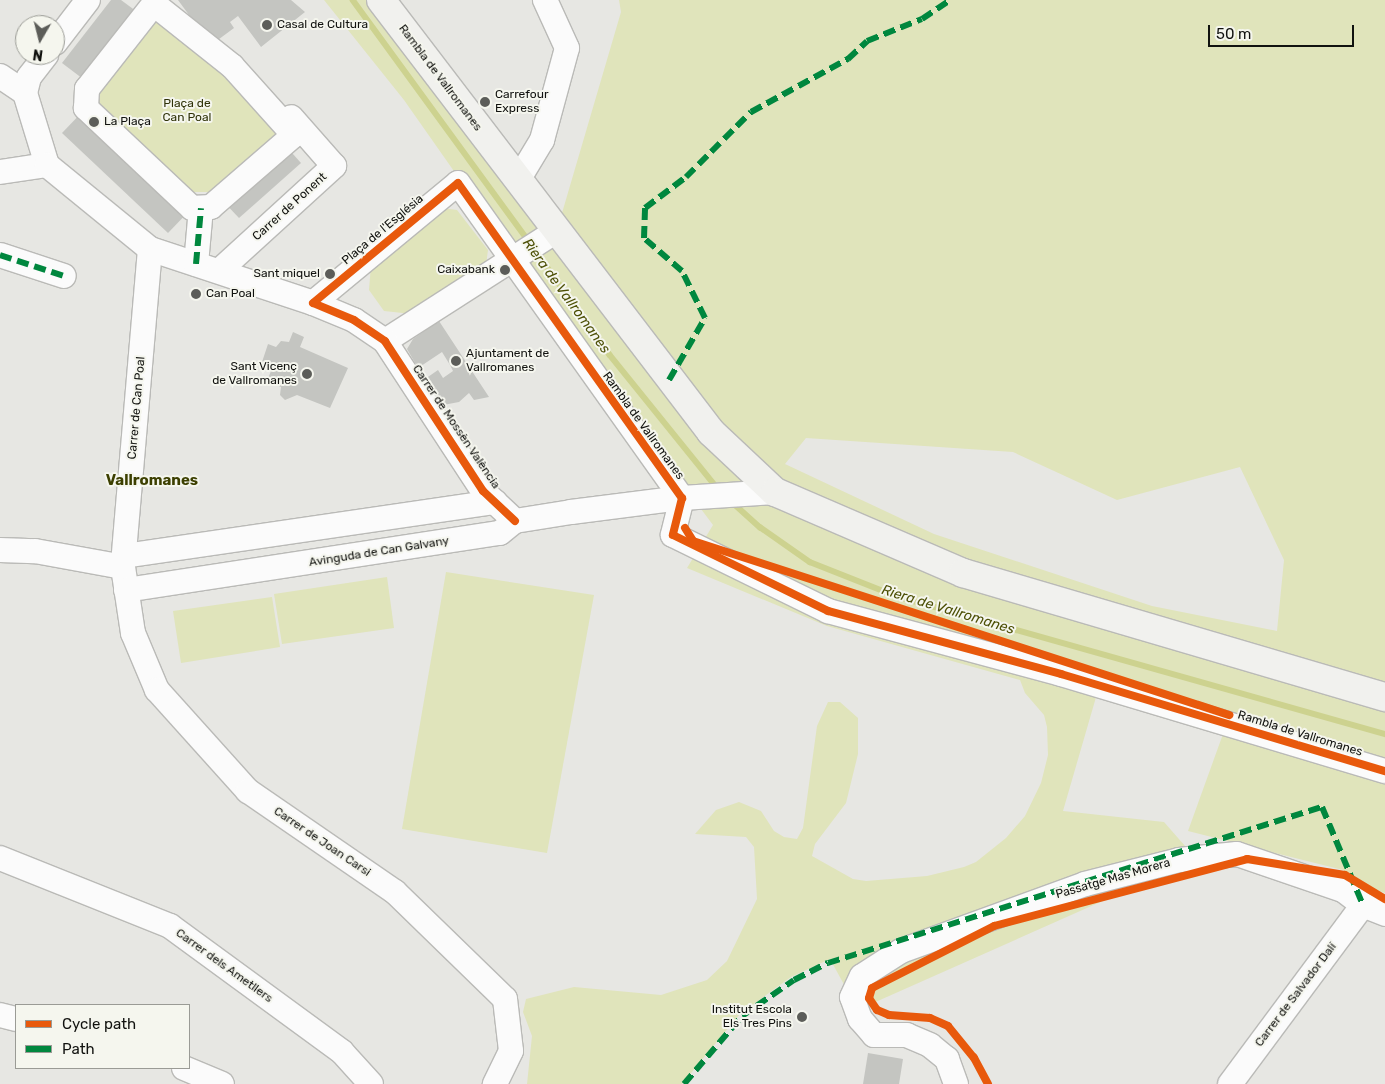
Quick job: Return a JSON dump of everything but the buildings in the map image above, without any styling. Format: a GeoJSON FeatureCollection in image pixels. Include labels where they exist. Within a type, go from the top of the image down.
{"type":"FeatureCollection","features":[{"type":"Feature","properties":{"kind":"street"},"geometry":{"type":"LineString","coordinates":[[65,30],[88,0]]}},
{"type":"Feature","properties":{"kind":"street","name":"Rambla de Vallromanes"},"geometry":{"type":"LineString","coordinates":[[380,0],[518,180],[554,232],[711,432],[775,492],[963,573],[1385,697]]}},
{"type":"Feature","properties":{"kind":"street"},"geometry":{"type":"LineString","coordinates":[[518,180],[542,140],[567,48],[545,0]]}},
{"type":"Feature","properties":{"kind":"street"},"geometry":{"type":"LineString","coordinates":[[154,4],[232,66],[294,136],[211,207],[201,208],[192,208],[86,108],[87,89],[154,4]]}},
{"type":"Feature","properties":{"kind":"street"},"geometry":{"type":"LineString","coordinates":[[38,65],[29,77],[25,94],[47,165],[150,249],[313,303],[354,320],[385,341],[554,232]]}},
{"type":"Feature","properties":{"kind":"street"},"geometry":{"type":"LineString","coordinates":[[0,76],[25,94]]}},
{"type":"Feature","properties":{"kind":"street","name":"Carrer de Ponent"},"geometry":{"type":"LineString","coordinates":[[219,272],[334,166],[291,117]]}},
{"type":"Feature","properties":{"kind":"street"},"geometry":{"type":"LineString","coordinates":[[0,172],[47,165]]}},
{"type":"Feature","properties":{"kind":"street","name":"Plaça de l'Església"},"geometry":{"type":"LineString","coordinates":[[313,303],[458,182],[511,260]]}},
{"type":"Feature","properties":{"kind":"street"},"geometry":{"type":"LineString","coordinates":[[196,264],[201,208]]}},
{"type":"Feature","properties":{"kind":"street","name":"Carrer de Can Poal"},"geometry":{"type":"LineString","coordinates":[[123,561],[150,249]]}},
{"type":"Feature","properties":{"kind":"street"},"geometry":{"type":"LineString","coordinates":[[0,255],[64,276]]}},
{"type":"Feature","properties":{"kind":"street","name":"Rambla de Vallromanes"},"geometry":{"type":"LineString","coordinates":[[511,260],[682,498],[673,535],[828,611],[1061,674],[1385,771]]}},
{"type":"Feature","properties":{"kind":"street","name":"Carrer de Mossèn València"},"geometry":{"type":"LineString","coordinates":[[385,341],[483,491],[515,521]]}},
{"type":"Feature","properties":{"kind":"street","name":"Avinguda de Can Galvany"},"geometry":{"type":"LineString","coordinates":[[126,590],[500,533],[515,521],[682,498],[775,492]]}},
{"type":"Feature","properties":{"kind":"street"},"geometry":{"type":"LineString","coordinates":[[0,550],[35,551],[123,561],[495,502]]}},
{"type":"Feature","properties":{"kind":"street"},"geometry":{"type":"LineString","coordinates":[[123,561],[126,590]]}},
{"type":"Feature","properties":{"kind":"street","name":"Carrer de Joan Carsi"},"geometry":{"type":"LineString","coordinates":[[126,590],[133,633],[157,690],[248,791],[395,892],[505,999],[511,1051],[495,1084]]}},
{"type":"Feature","properties":{"kind":"street","name":"Passatge Mas Morera"},"geometry":{"type":"LineString","coordinates":[[956,1084],[947,1059],[930,1045],[908,1035],[874,1035],[860,1019],[852,997],[862,976],[901,951],[1085,884],[1179,860],[1237,854],[1343,890],[1362,905],[1385,914]]}},
{"type":"Feature","properties":{"kind":"street","name":"Carrer dels Ametllers"},"geometry":{"type":"LineString","coordinates":[[0,858],[170,926],[342,1052],[371,1084]]}},
{"type":"Feature","properties":{"kind":"street","name":"Carrer de Salvador Dalí"},"geometry":{"type":"LineString","coordinates":[[1230,1084],[1362,905]]}},
{"type":"Feature","properties":{"kind":"street"},"geometry":{"type":"LineString","coordinates":[[0,1015],[15,1019]]}},
{"type":"Feature","properties":{"kind":"street"},"geometry":{"type":"LineString","coordinates":[[186,1069],[222,1084]]}},
{"type":"Feature","properties":{"kind":"green space"},"geometry":{"type":"Polygon","coordinates":[[[324,0],[391,0],[539,196],[562,213],[621,12],[619,0],[1385,0],[1385,764],[1101,680],[1063,811],[1164,822],[1200,863],[1177,868],[862,1008],[847,990],[830,959],[791,977],[740,1014],[682,1084],[527,1084],[532,1036],[523,1012],[526,999],[574,987],[661,995],[707,980],[727,961],[757,899],[754,847],[746,837],[695,834],[716,810],[739,802],[761,811],[774,831],[784,837],[797,839],[803,828],[817,726],[828,702],[840,702],[858,718],[858,754],[846,803],[815,844],[812,856],[853,879],[866,881],[927,876],[964,867],[976,862],[1006,838],[1025,816],[1041,783],[1048,755],[1047,727],[1044,715],[1025,693],[1020,680],[827,626],[687,568],[713,525],[548,305],[404,100],[324,0]],[[806,438],[785,464],[934,534],[1152,606],[1277,631],[1284,560],[1240,467],[1117,500],[1013,452],[806,438]]]}},
{"type":"Feature","properties":{"kind":"green space","name":"Plaça de Can Poal"},"geometry":{"type":"Polygon","coordinates":[[[153,20],[159,20],[225,71],[277,130],[274,137],[210,192],[193,192],[95,99],[153,20]]]}},
{"type":"Feature","properties":{"kind":"green space"},"geometry":{"type":"Polygon","coordinates":[[[442,208],[457,210],[488,250],[486,265],[412,314],[384,311],[369,290],[371,265],[442,208]]]}},
{"type":"Feature","properties":{"kind":"green space"},"geometry":{"type":"Polygon","coordinates":[[[446,572],[594,595],[547,853],[402,829],[446,572]]]}},
{"type":"Feature","properties":{"kind":"green space"},"geometry":{"type":"Polygon","coordinates":[[[387,577],[394,628],[282,644],[274,594],[387,577]]]}},
{"type":"Feature","properties":{"kind":"green space"},"geometry":{"type":"Polygon","coordinates":[[[272,597],[280,647],[181,663],[173,611],[272,597]]]}},
{"type":"Feature","properties":{"kind":"green space"},"geometry":{"type":"Polygon","coordinates":[[[1223,734],[1385,783],[1385,893],[1366,886],[1343,870],[1188,831],[1223,734]]]}},
{"type":"Feature","properties":{"kind":"waterway","name":"Riera de Vallromanes"},"geometry":{"type":"LineString","coordinates":[[353,0],[530,243]]}},
{"type":"Feature","properties":{"kind":"waterway","name":"Riera de Vallromanes"},"geometry":{"type":"LineString","coordinates":[[535,250],[610,355],[718,489]]}},
{"type":"Feature","properties":{"kind":"waterway","name":"Riera de Vallromanes"},"geometry":{"type":"LineString","coordinates":[[732,502],[760,527],[810,562],[896,596],[1385,734]]}},
{"type":"Feature","properties":{"kind":"marked path"},"geometry":{"type":"LineString","coordinates":[[669,380],[705,318],[682,271],[644,238],[645,208],[686,177],[751,112],[848,59],[867,41],[922,19],[950,0]]}},
{"type":"Feature","properties":{"kind":"marked path"},"geometry":{"type":"LineString","coordinates":[[196,264],[201,208]]}},
{"type":"Feature","properties":{"kind":"marked path"},"geometry":{"type":"LineString","coordinates":[[0,255],[64,276]]}},
{"type":"Feature","properties":{"kind":"marked path"},"geometry":{"type":"LineString","coordinates":[[684,1084],[742,1016],[794,980],[828,963],[1322,807],[1363,905]]}},
{"type":"Feature","properties":{"kind":"cycle path"},"geometry":{"type":"LineString","coordinates":[[515,521],[483,491],[385,341],[354,320],[313,303],[458,183],[682,498],[673,535],[828,611],[1061,674],[1385,771]]}},
{"type":"Feature","properties":{"kind":"cycle path"},"geometry":{"type":"LineString","coordinates":[[685,528],[693,541],[1229,715]]}},
{"type":"Feature","properties":{"kind":"cycle path"},"geometry":{"type":"LineString","coordinates":[[988,1084],[974,1058],[948,1026],[930,1018],[889,1015],[877,1010],[869,998],[872,988],[994,926],[1247,859],[1345,875],[1385,899]]}},
{"type":"Feature","properties":{"kind":"place","name":"Casal de Cultura"},"geometry":{"type":"Point","coordinates":[267,25]}},
{"type":"Feature","properties":{"kind":"place","name":"Carrefour Express"},"geometry":{"type":"Point","coordinates":[485,102]}},
{"type":"Feature","properties":{"kind":"place","name":"La Plaça"},"geometry":{"type":"Point","coordinates":[94,122]}},
{"type":"Feature","properties":{"kind":"place","name":"Caixabank"},"geometry":{"type":"Point","coordinates":[505,270]}},
{"type":"Feature","properties":{"kind":"place","name":"Sant miquel"},"geometry":{"type":"Point","coordinates":[330,274]}},
{"type":"Feature","properties":{"kind":"place","name":"Can Poal"},"geometry":{"type":"Point","coordinates":[196,294]}},
{"type":"Feature","properties":{"kind":"place","name":"Ajuntament de Vallromanes"},"geometry":{"type":"Point","coordinates":[456,361]}},
{"type":"Feature","properties":{"kind":"place","name":"Sant Vicenç de Vallromanes"},"geometry":{"type":"Point","coordinates":[307,374]}},
{"type":"Feature","properties":{"kind":"place","name":"Institut Escola Els Tres Pins"},"geometry":{"type":"Point","coordinates":[802,1017]}},
{"type":"Feature","properties":{"kind":"district","name":"Vallromanes"},"geometry":{"type":"Point","coordinates":[152,481]}}]}
